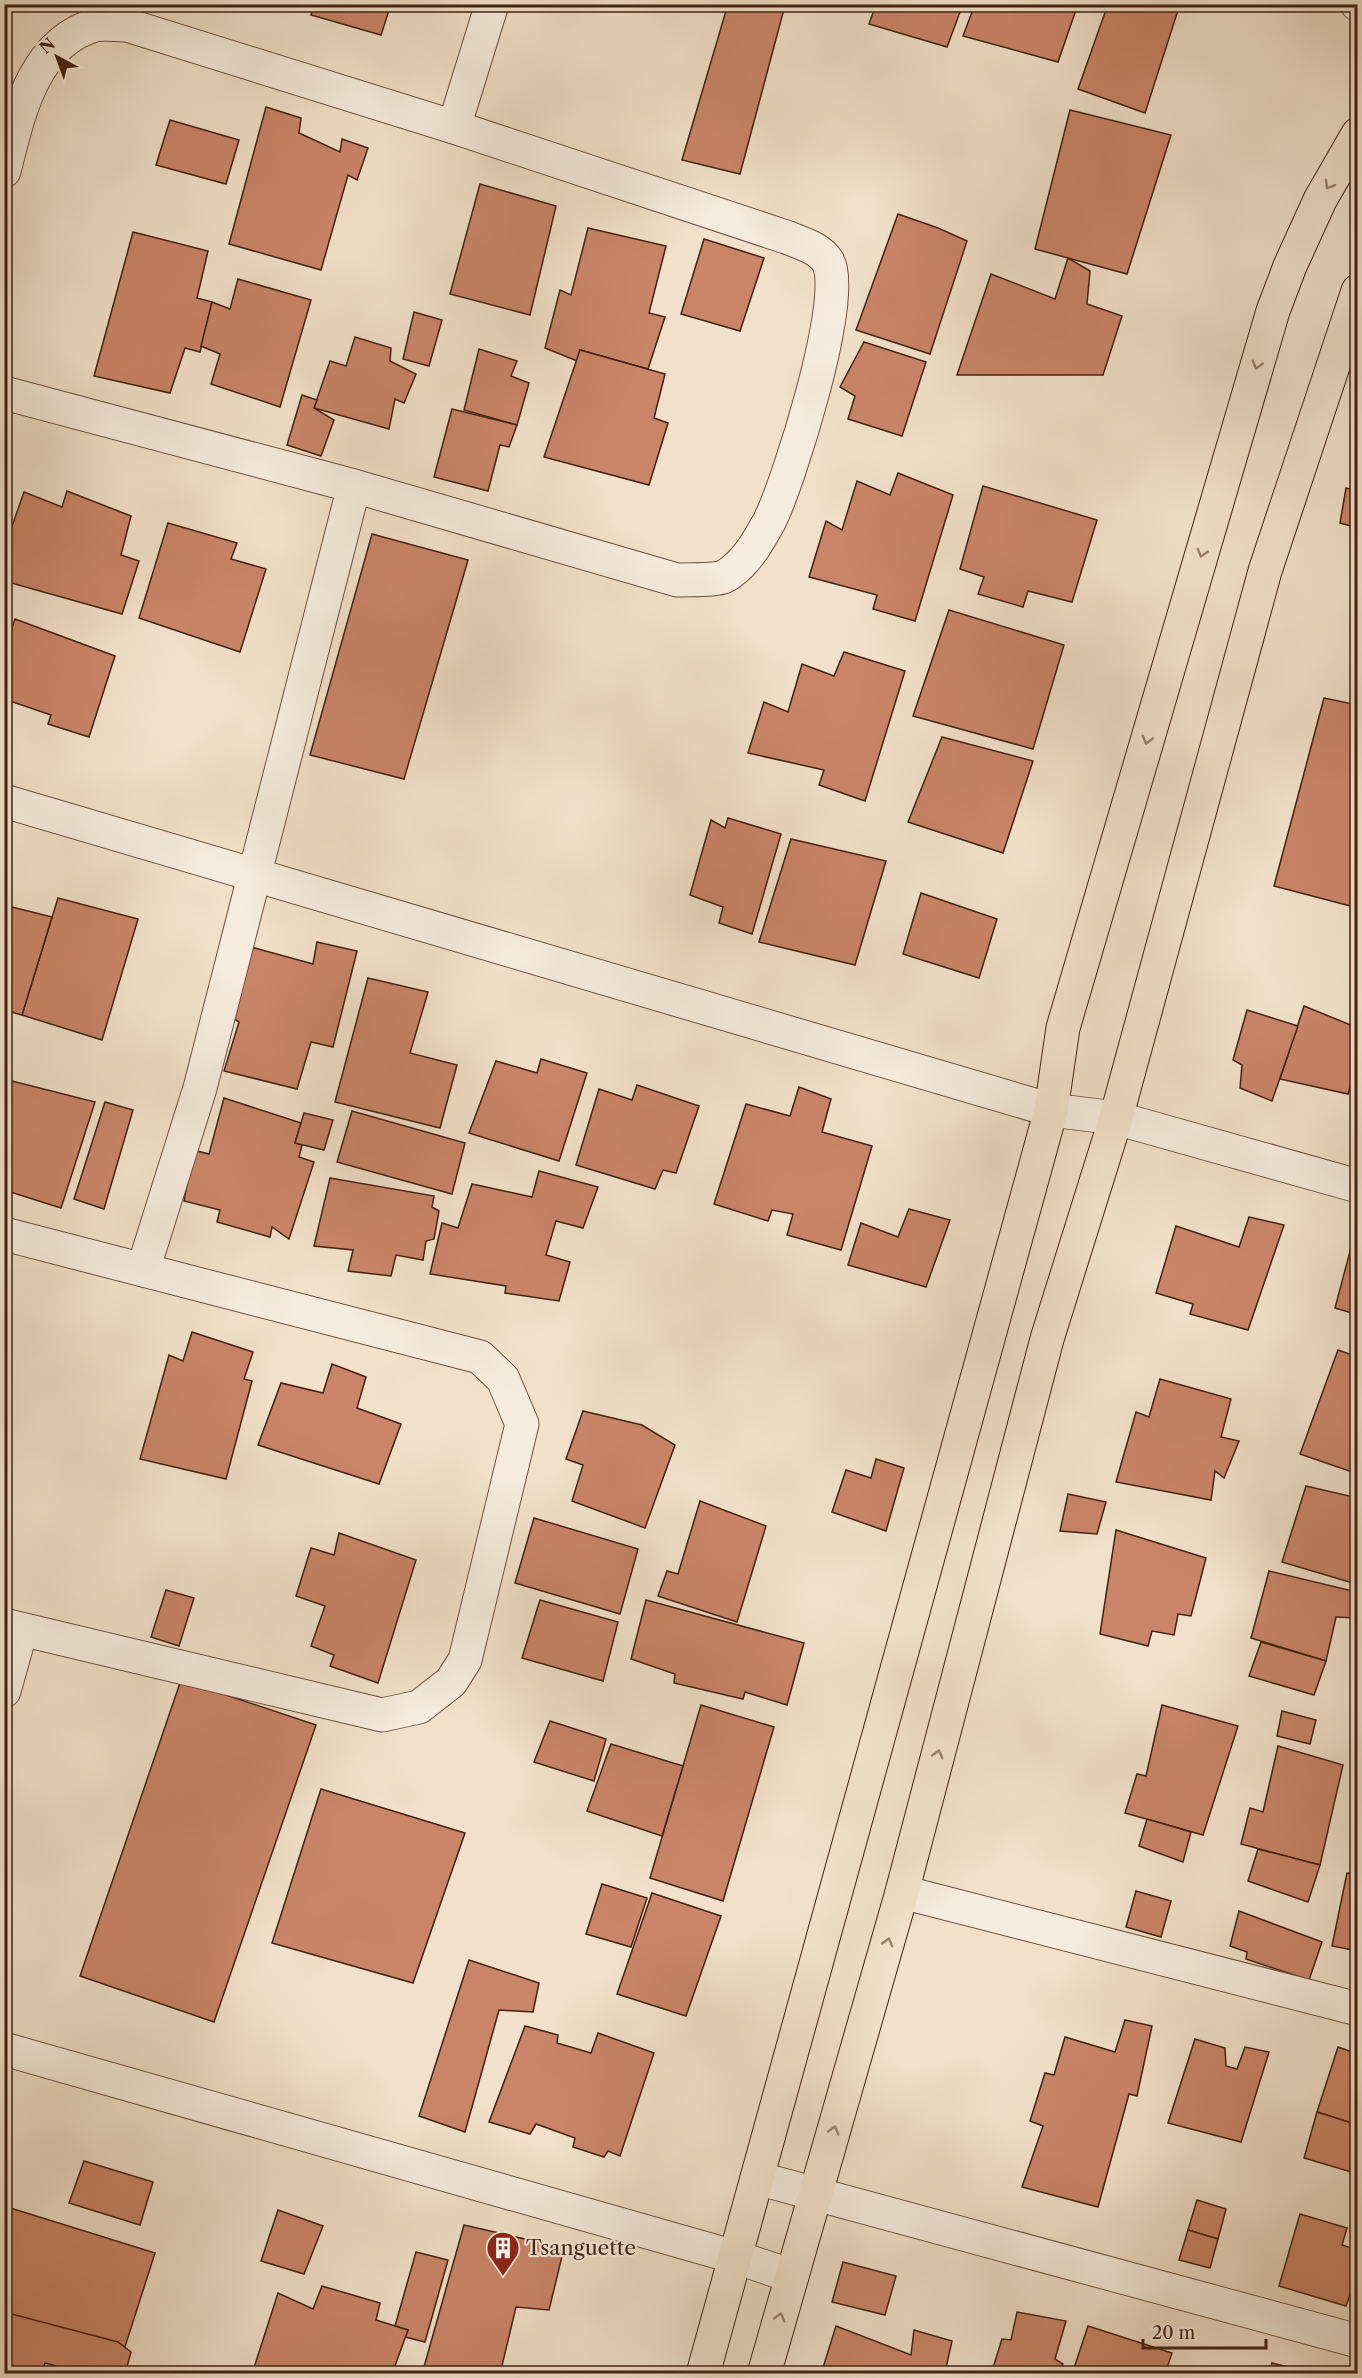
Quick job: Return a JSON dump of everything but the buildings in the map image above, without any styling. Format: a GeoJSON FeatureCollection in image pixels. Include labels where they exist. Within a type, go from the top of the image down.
{"type":"FeatureCollection","features":[{"type":"Feature","properties":{"kind":"main road"},"geometry":{"type":"LineString","coordinates":[[704,2373],[1051,1110],[1063,1028],[1273,311],[1290,266],[1320,200],[1358,134]]}},
{"type":"Feature","properties":{"kind":"main road"},"geometry":{"type":"LineString","coordinates":[[764,2373],[902,1892],[1047,1339],[1116,1118],[1265,571],[1358,291]]}},
{"type":"Feature","properties":{"kind":"street"},"geometry":{"type":"LineString","coordinates":[[454,127],[492,4]]}},
{"type":"Feature","properties":{"kind":"street"},"geometry":{"type":"LineString","coordinates":[[4,171],[18,115],[43,62],[68,38],[96,25],[127,25],[454,127],[814,248],[829,263],[832,281],[830,317],[820,366],[800,437],[770,521],[744,561],[723,577],[677,580],[354,486],[4,393]]}},
{"type":"Feature","properties":{"kind":"street"},"geometry":{"type":"LineString","coordinates":[[143,1270],[200,1088],[354,486]]}},
{"type":"Feature","properties":{"kind":"street"},"geometry":{"type":"LineString","coordinates":[[4,801],[1051,1110],[1116,1118],[1358,1186]]}},
{"type":"Feature","properties":{"kind":"street"},"geometry":{"type":"LineString","coordinates":[[4,1234],[480,1357],[504,1379],[522,1425],[465,1660],[451,1682],[419,1707],[382,1714],[13,1627],[4,1691]]}},
{"type":"Feature","properties":{"kind":"street"},"geometry":{"type":"LineString","coordinates":[[902,1892],[1358,2009]]}},
{"type":"Feature","properties":{"kind":"street"},"geometry":{"type":"LineString","coordinates":[[4,2049],[735,2257],[792,2276]]}},
{"type":"Feature","properties":{"kind":"street"},"geometry":{"type":"LineString","coordinates":[[758,2178],[1358,2341]]}},
{"type":"Feature","properties":{"kind":"place","name":"Tsanguette"},"geometry":{"type":"Point","coordinates":[503,2277]}}]}
